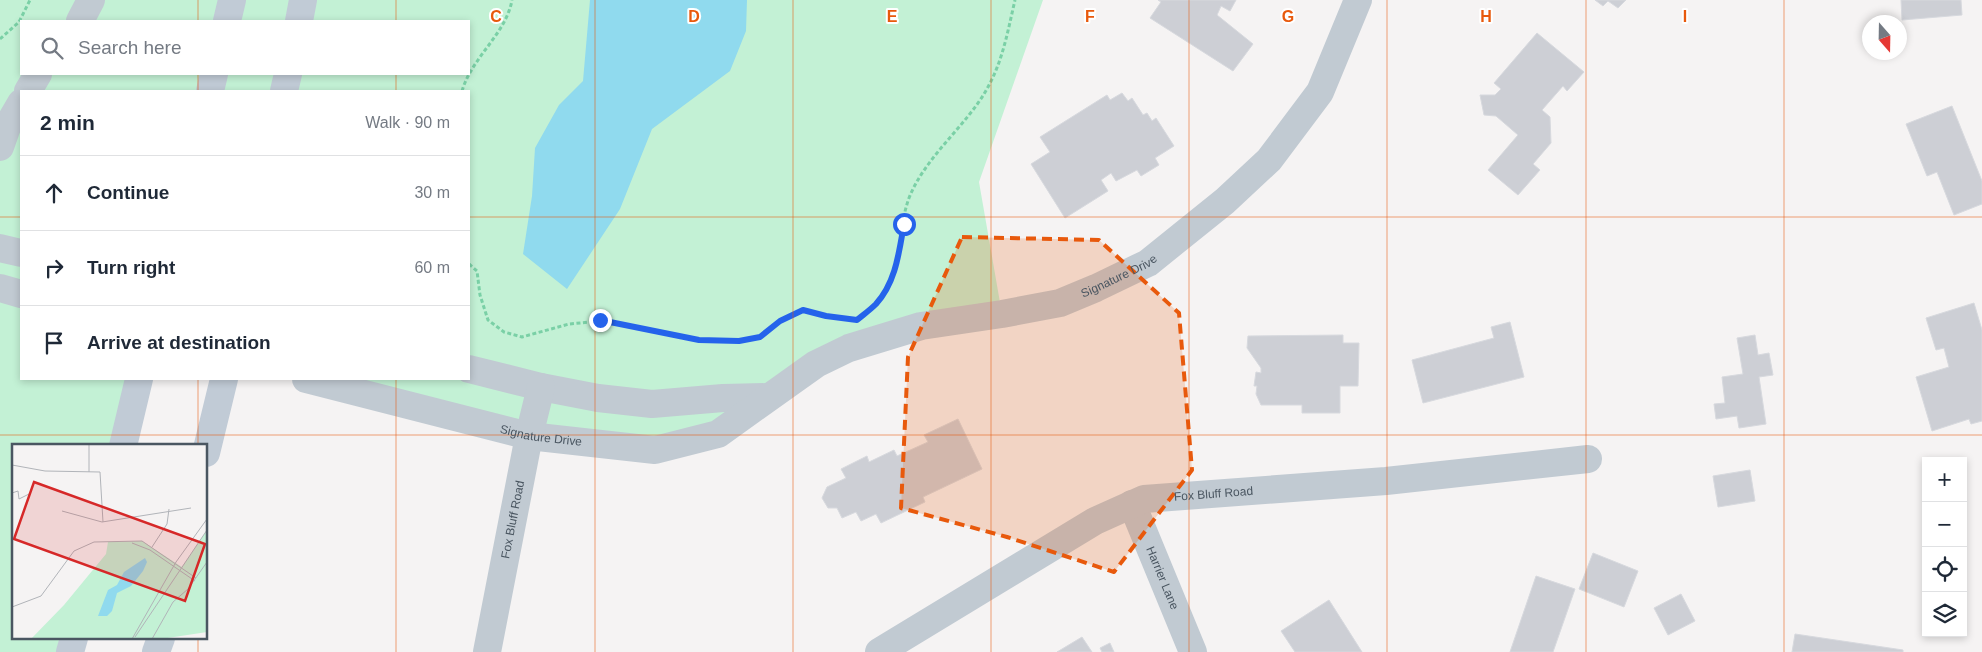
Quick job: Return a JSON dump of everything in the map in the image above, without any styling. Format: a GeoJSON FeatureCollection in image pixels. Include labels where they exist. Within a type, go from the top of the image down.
{"type":"FeatureCollection","features":[{"type":"Feature","properties":{"kind":"main road"},"geometry":{"type":"LineString","coordinates":[[226,20],[232,0]]}},
{"type":"Feature","properties":{"kind":"main road"},"geometry":{"type":"LineString","coordinates":[[299,20],[303,0]]}},
{"type":"Feature","properties":{"kind":"main road"},"geometry":{"type":"LineString","coordinates":[[210,90],[214,75]]}},
{"type":"Feature","properties":{"kind":"main road"},"geometry":{"type":"LineString","coordinates":[[284,90],[288,75]]}},
{"type":"Feature","properties":{"kind":"main road"},"geometry":{"type":"LineString","coordinates":[[123,444],[140,380]]}},
{"type":"Feature","properties":{"kind":"main road"},"geometry":{"type":"LineString","coordinates":[[208,445],[224,380]]}},
{"type":"Feature","properties":{"kind":"main road"},"geometry":{"type":"LineString","coordinates":[[156,652],[160,640]]}},
{"type":"Feature","properties":{"kind":"street"},"geometry":{"type":"LineString","coordinates":[[81,20],[91,0]]}},
{"type":"Feature","properties":{"kind":"street","name":"Signature Drive"},"geometry":{"type":"LineString","coordinates":[[310,380],[529,436],[655,450],[718,434],[816,364],[849,348],[921,326],[1060,303],[1096,288],[1148,262],[1225,201],[1269,160],[1320,92],[1358,0]]}},
{"type":"Feature","properties":{"kind":"street"},"geometry":{"type":"LineString","coordinates":[[29,90],[37,75]]}},
{"type":"Feature","properties":{"kind":"street"},"geometry":{"type":"LineString","coordinates":[[0,147],[7,127],[20,105]]}},
{"type":"Feature","properties":{"kind":"street"},"geometry":{"type":"LineString","coordinates":[[0,248],[20,253]]}},
{"type":"Feature","properties":{"kind":"street"},"geometry":{"type":"LineString","coordinates":[[0,288],[20,294]]}},
{"type":"Feature","properties":{"kind":"street"},"geometry":{"type":"LineString","coordinates":[[470,368],[541,387],[598,398],[652,404],[723,398],[768,397]]}},
{"type":"Feature","properties":{"kind":"street","name":"Fox Bluff Road"},"geometry":{"type":"LineString","coordinates":[[487,652],[529,436],[541,387]]}},
{"type":"Feature","properties":{"kind":"street","name":"Fox Bluff Road"},"geometry":{"type":"LineString","coordinates":[[879,652],[1095,521],[1144,499],[1386,481],[1588,459]]}},
{"type":"Feature","properties":{"kind":"street","name":"Harrier Lane"},"geometry":{"type":"LineString","coordinates":[[1132,504],[1193,652]]}},
{"type":"Feature","properties":{"kind":"path"},"geometry":{"type":"LineString","coordinates":[[0,39],[19,22],[30,0]]}},
{"type":"Feature","properties":{"kind":"path"},"geometry":{"type":"LineString","coordinates":[[470,72],[496,35],[511,7],[512,0]]}},
{"type":"Feature","properties":{"kind":"path"},"geometry":{"type":"LineString","coordinates":[[864,314],[876,304],[892,280],[899,256],[909,198],[924,170],[988,88],[1001,58],[1015,0]]}},
{"type":"Feature","properties":{"kind":"path"},"geometry":{"type":"LineString","coordinates":[[462,90],[468,75]]}},
{"type":"Feature","properties":{"kind":"path"},"geometry":{"type":"LineString","coordinates":[[470,265],[477,271],[480,295],[488,320],[504,332],[522,337],[569,324],[600,320],[699,340],[739,341],[760,337],[780,321],[803,310],[847,319]]}},
{"type":"Feature","properties":{"kind":"highlighted area"},"geometry":{"type":"Polygon","coordinates":[[[962,237],[1099,240],[1179,313],[1192,470],[1114,572],[1007,537],[901,508],[908,357],[962,237]]]}},
{"type":"Feature","properties":{"kind":"green space"},"geometry":{"type":"Polygon","coordinates":[[[0,0],[1043,0],[979,182],[1002,314],[921,326],[655,450],[311,380],[470,380],[470,90],[20,90],[20,380],[139,380],[123,444],[12,444],[12,640],[73,640],[70,652],[0,652],[0,0]]]}},
{"type":"Feature","properties":{"kind":"water"},"geometry":{"type":"Polygon","coordinates":[[[590,0],[747,0],[746,31],[730,71],[652,129],[620,209],[567,289],[523,254],[532,196],[535,148],[559,105],[583,81],[590,0]]]}},
{"type":"Feature","properties":{"kind":"building"},"geometry":{"type":"Polygon","coordinates":[[[1158,0],[1236,0],[1230,11],[1221,6],[1217,15],[1253,44],[1233,71],[1150,18],[1161,2],[1158,0]]]}},
{"type":"Feature","properties":{"kind":"building"},"geometry":{"type":"Polygon","coordinates":[[[1595,0],[1626,0],[1618,8],[1608,1],[1603,6],[1595,0]]]}},
{"type":"Feature","properties":{"kind":"building"},"geometry":{"type":"Polygon","coordinates":[[[1901,0],[1961,0],[1962,15],[1907,20],[1907,15],[1902,15],[1901,0]]]}},
{"type":"Feature","properties":{"kind":"building"},"geometry":{"type":"Polygon","coordinates":[[[1537,33],[1584,72],[1567,91],[1563,86],[1542,110],[1550,117],[1551,143],[1533,164],[1540,170],[1518,195],[1488,170],[1518,135],[1496,116],[1484,115],[1480,95],[1495,95],[1501,89],[1494,83],[1537,33]]]}},
{"type":"Feature","properties":{"kind":"building"},"geometry":{"type":"Polygon","coordinates":[[[1122,93],[1128,101],[1132,98],[1143,115],[1147,113],[1152,121],[1156,118],[1174,146],[1155,158],[1159,165],[1141,176],[1137,170],[1116,181],[1111,173],[1101,180],[1108,191],[1065,218],[1031,164],[1050,152],[1040,137],[1107,95],[1110,100],[1122,93]]]}},
{"type":"Feature","properties":{"kind":"building"},"geometry":{"type":"Polygon","coordinates":[[[1952,106],[1982,181],[1982,204],[1954,215],[1937,172],[1927,176],[1906,124],[1952,106]]]}},
{"type":"Feature","properties":{"kind":"building"},"geometry":{"type":"Polygon","coordinates":[[[1974,303],[1982,330],[1982,421],[1971,424],[1969,419],[1932,431],[1916,377],[1949,367],[1944,348],[1936,350],[1926,318],[1974,303]]]}},
{"type":"Feature","properties":{"kind":"building"},"geometry":{"type":"Polygon","coordinates":[[[1510,322],[1524,377],[1423,403],[1412,360],[1494,338],[1491,327],[1510,322]]]}},
{"type":"Feature","properties":{"kind":"building"},"geometry":{"type":"Polygon","coordinates":[[[1343,335],[1343,343],[1359,343],[1358,386],[1340,386],[1340,413],[1302,413],[1302,405],[1261,405],[1256,394],[1257,386],[1254,386],[1256,372],[1261,373],[1261,368],[1247,348],[1248,336],[1343,335]]]}},
{"type":"Feature","properties":{"kind":"building"},"geometry":{"type":"Polygon","coordinates":[[[1755,335],[1758,355],[1769,353],[1773,375],[1759,377],[1766,424],[1739,428],[1737,416],[1716,419],[1714,404],[1725,403],[1722,377],[1743,374],[1737,338],[1755,335]]]}},
{"type":"Feature","properties":{"kind":"building"},"geometry":{"type":"Polygon","coordinates":[[[958,419],[982,469],[923,497],[925,502],[881,523],[876,514],[861,521],[856,512],[842,518],[837,508],[828,508],[822,498],[827,487],[846,478],[841,469],[867,456],[869,462],[894,450],[897,456],[928,442],[924,435],[958,419]]]}},
{"type":"Feature","properties":{"kind":"building"},"geometry":{"type":"Polygon","coordinates":[[[1750,470],[1755,501],[1718,507],[1713,476],[1750,470]]]}},
{"type":"Feature","properties":{"kind":"building"},"geometry":{"type":"Polygon","coordinates":[[[1593,553],[1638,571],[1624,607],[1579,589],[1593,553]]]}},
{"type":"Feature","properties":{"kind":"building"},"geometry":{"type":"Polygon","coordinates":[[[1536,576],[1575,589],[1553,652],[1510,652],[1536,576]]]}},
{"type":"Feature","properties":{"kind":"building"},"geometry":{"type":"Polygon","coordinates":[[[1681,594],[1695,621],[1668,635],[1654,608],[1681,594]]]}},
{"type":"Feature","properties":{"kind":"building"},"geometry":{"type":"Polygon","coordinates":[[[1329,600],[1362,652],[1295,652],[1281,631],[1329,600]]]}},
{"type":"Feature","properties":{"kind":"building"},"geometry":{"type":"Polygon","coordinates":[[[1795,634],[1903,650],[1903,652],[1792,652],[1795,634]]]}},
{"type":"Feature","properties":{"kind":"building"},"geometry":{"type":"Polygon","coordinates":[[[1082,637],[1092,652],[1057,652],[1082,637]]]}},
{"type":"Feature","properties":{"kind":"building"},"geometry":{"type":"Polygon","coordinates":[[[1110,643],[1114,652],[1102,652],[1100,648],[1110,643]]]}},
{"type":"Feature","properties":{"kind":"route"},"geometry":{"type":"LineString","coordinates":[[600,320],[699,340],[739,341],[760,337],[780,321],[803,310],[826,316],[857,320],[876,304],[892,280],[899,256],[904,224]]}}]}
